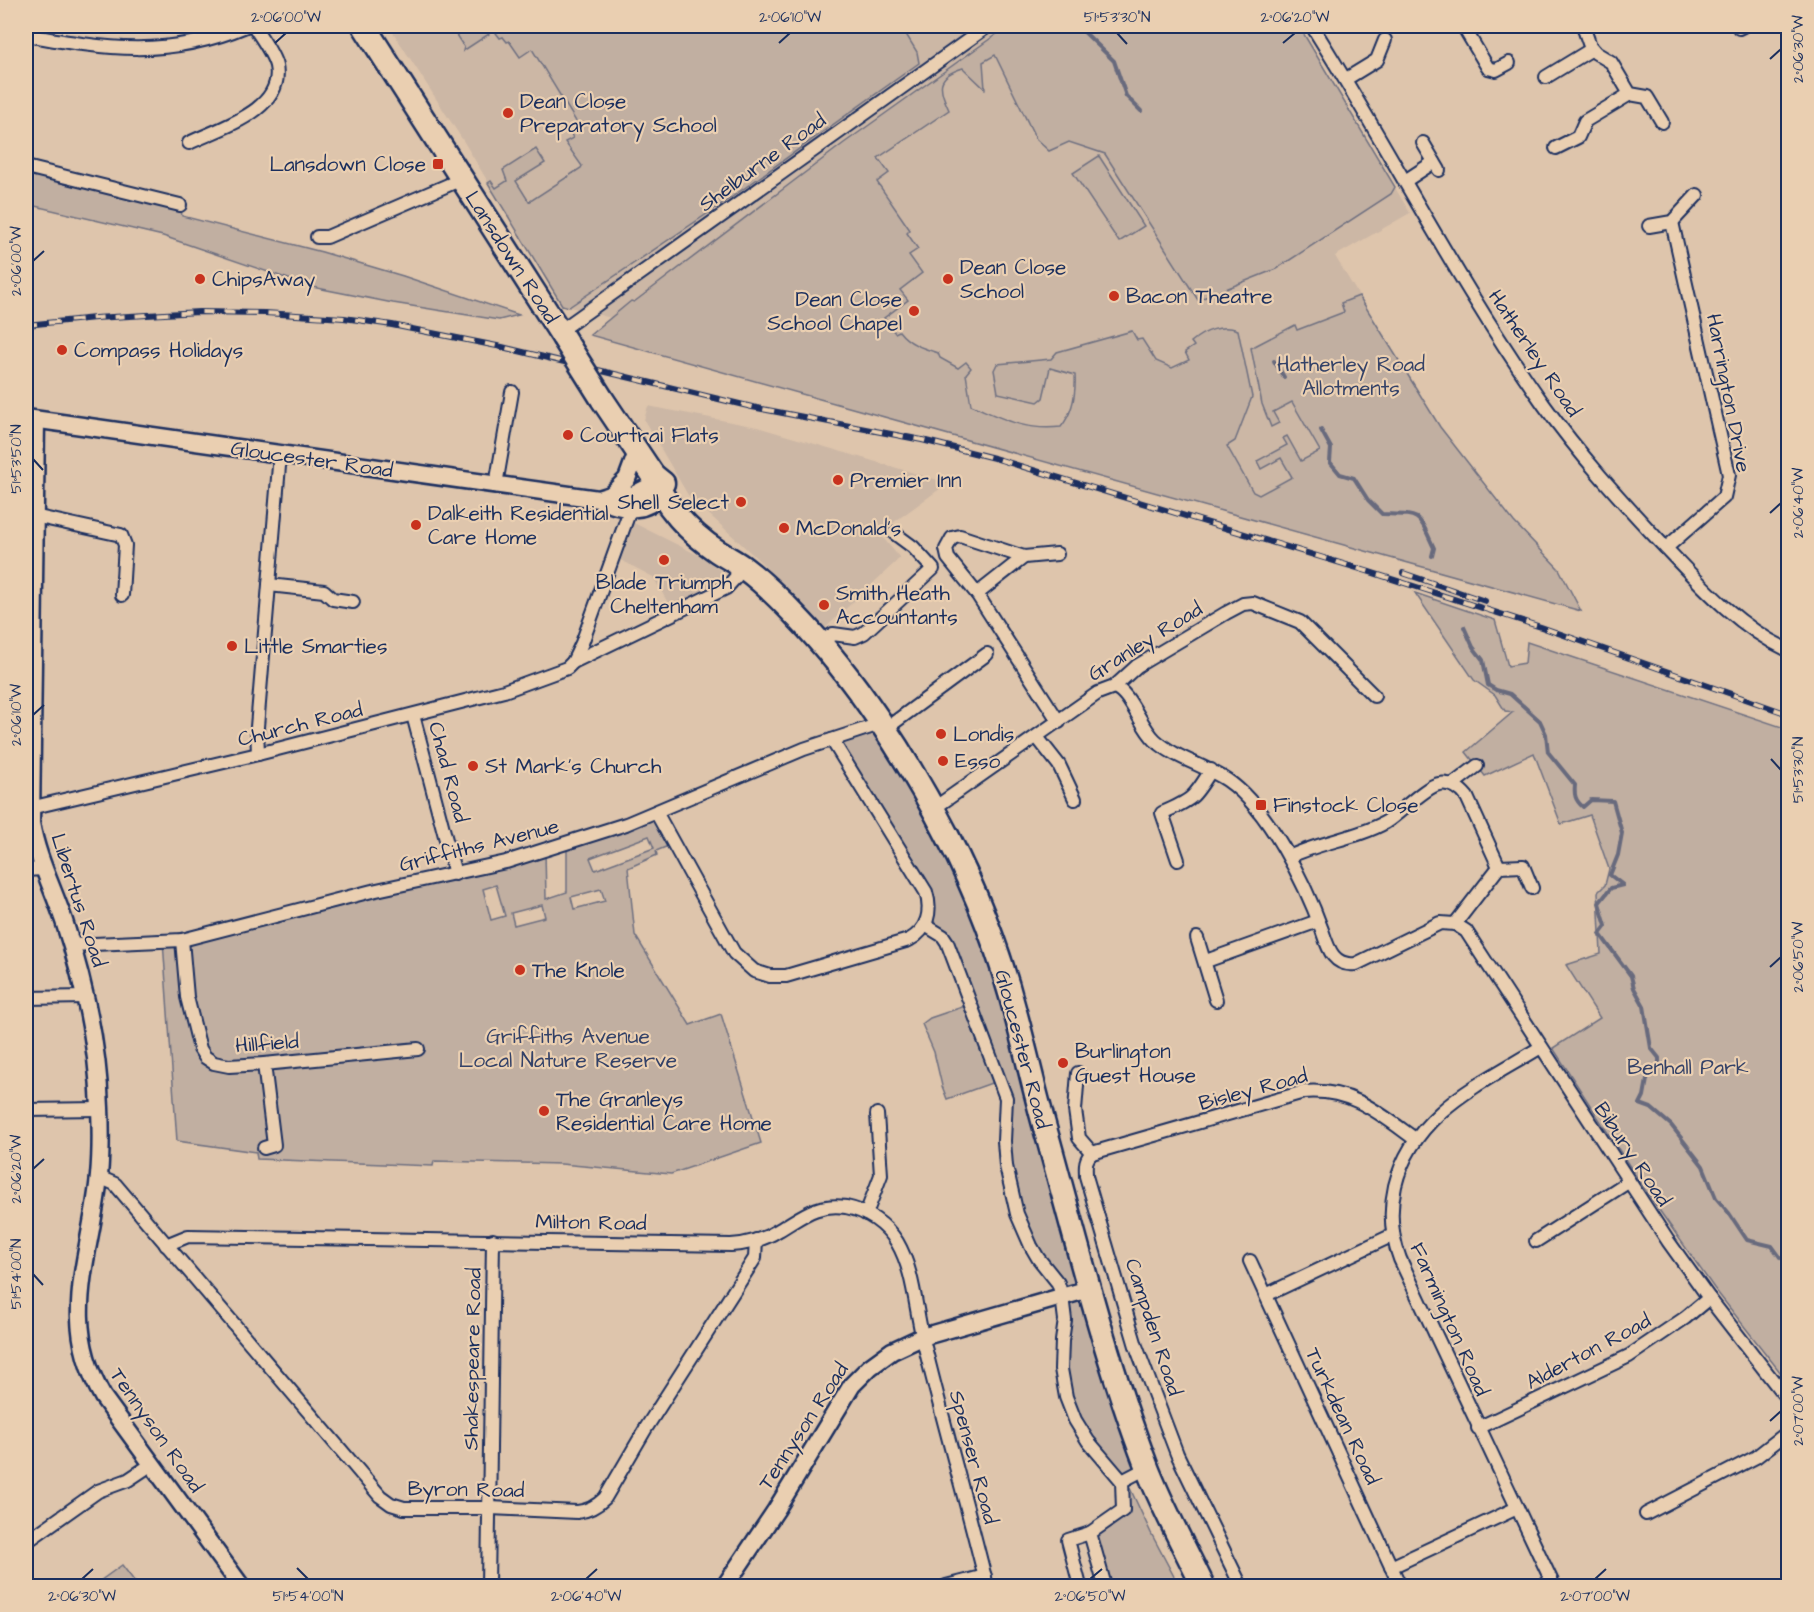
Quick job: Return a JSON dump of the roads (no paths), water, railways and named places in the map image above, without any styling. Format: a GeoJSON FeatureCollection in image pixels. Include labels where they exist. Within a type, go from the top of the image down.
{"type":"FeatureCollection","features":[{"type":"Feature","properties":{"kind":"highway","name":"Lansdown Road"},"geometry":{"type":"LineString","coordinates":[[364,26],[637,452],[652,492]]}},
{"type":"Feature","properties":{"kind":"highway","name":"Gloucester Road"},"geometry":{"type":"LineString","coordinates":[[652,492],[666,502],[688,528],[715,550],[740,566],[794,613],[821,642],[851,680],[933,809],[974,894],[999,959],[1015,1010],[1036,1099],[1114,1373],[1147,1468],[1203,1587]]}},
{"type":"Feature","properties":{"kind":"highway","name":"Gloucester Road"},"geometry":{"type":"LineString","coordinates":[[652,492],[722,540],[740,566]]}},
{"type":"Feature","properties":{"kind":"street"},"geometry":{"type":"LineString","coordinates":[[26,35],[107,48],[149,49],[190,44],[246,26]]}},
{"type":"Feature","properties":{"kind":"street"},"geometry":{"type":"LineString","coordinates":[[189,143],[257,110],[269,99],[276,78],[275,62],[254,26]]}},
{"type":"Feature","properties":{"kind":"street","name":"Shelburne Road"},"geometry":{"type":"LineString","coordinates":[[561,334],[988,26]]}},
{"type":"Feature","properties":{"kind":"street","name":"Hatherley Road"},"geometry":{"type":"LineString","coordinates":[[1312,26],[1346,79],[1487,319],[1545,406],[1581,453],[1717,602],[1746,626],[1788,650]]}},
{"type":"Feature","properties":{"kind":"street"},"geometry":{"type":"LineString","coordinates":[[1463,26],[1486,67],[1496,70],[1509,63]]}},
{"type":"Feature","properties":{"kind":"street"},"geometry":{"type":"LineString","coordinates":[[1583,26],[1592,49],[1611,62],[1630,94]]}},
{"type":"Feature","properties":{"kind":"street"},"geometry":{"type":"LineString","coordinates":[[1346,79],[1377,60],[1385,40]]}},
{"type":"Feature","properties":{"kind":"street"},"geometry":{"type":"LineString","coordinates":[[1546,76],[1592,49]]}},
{"type":"Feature","properties":{"kind":"street"},"geometry":{"type":"LineString","coordinates":[[1556,148],[1578,137],[1585,121],[1630,94],[1647,97],[1662,122]]}},
{"type":"Feature","properties":{"kind":"street"},"geometry":{"type":"LineString","coordinates":[[1405,181],[1437,166],[1423,143]]}},
{"type":"Feature","properties":{"kind":"street"},"geometry":{"type":"LineString","coordinates":[[26,167],[180,205]]}},
{"type":"Feature","properties":{"kind":"street"},"geometry":{"type":"LineString","coordinates":[[317,237],[327,237],[462,179]]}},
{"type":"Feature","properties":{"kind":"street"},"geometry":{"type":"LineString","coordinates":[[1649,226],[1671,222],[1697,195]]}},
{"type":"Feature","properties":{"kind":"street","name":"Harrington Drive"},"geometry":{"type":"LineString","coordinates":[[1666,548],[1724,497],[1729,475],[1671,222]]}},
{"type":"Feature","properties":{"kind":"street"},"geometry":{"type":"LineString","coordinates":[[496,485],[512,392]]}},
{"type":"Feature","properties":{"kind":"street","name":"Gloucester Road"},"geometry":{"type":"LineString","coordinates":[[31,419],[496,485],[605,497],[652,492]]}},
{"type":"Feature","properties":{"kind":"street","name":"Libertus Road"},"geometry":{"type":"LineString","coordinates":[[31,419],[30,808],[34,839],[43,870],[72,945],[86,998],[96,1057],[100,1109],[99,1177]]}},
{"type":"Feature","properties":{"kind":"street"},"geometry":{"type":"LineString","coordinates":[[605,497],[627,479],[637,452]]}},
{"type":"Feature","properties":{"kind":"street"},"geometry":{"type":"LineString","coordinates":[[258,754],[257,727],[280,454]]}},
{"type":"Feature","properties":{"kind":"street"},"geometry":{"type":"LineString","coordinates":[[573,662],[621,536],[652,492]]}},
{"type":"Feature","properties":{"kind":"street","name":"Gloucester Road"},"geometry":{"type":"LineString","coordinates":[[605,497],[614,506],[652,492]]}},
{"type":"Feature","properties":{"kind":"street"},"geometry":{"type":"LineString","coordinates":[[31,524],[121,535],[125,545],[122,595]]}},
{"type":"Feature","properties":{"kind":"street"},"geometry":{"type":"LineString","coordinates":[[821,642],[833,634],[855,637],[864,633],[933,569],[913,547],[894,533]]}},
{"type":"Feature","properties":{"kind":"street"},"geometry":{"type":"LineString","coordinates":[[1057,554],[1024,557],[964,536],[952,538],[947,545],[946,554],[977,594],[1059,722]]}},
{"type":"Feature","properties":{"kind":"street"},"geometry":{"type":"LineString","coordinates":[[977,594],[1024,557]]}},
{"type":"Feature","properties":{"kind":"street","name":"Church Road"},"geometry":{"type":"LineString","coordinates":[[30,808],[258,754],[504,691],[559,672],[573,662],[726,588],[736,577],[740,566]]}},
{"type":"Feature","properties":{"kind":"street"},"geometry":{"type":"LineString","coordinates":[[269,585],[324,591],[333,599],[353,602]]}},
{"type":"Feature","properties":{"kind":"street","name":"Granley Road"},"geometry":{"type":"LineString","coordinates":[[933,809],[1098,693],[1114,687],[1137,666],[1243,604],[1253,603],[1290,617],[1304,626],[1374,696]]}},
{"type":"Feature","properties":{"kind":"street","name":"Griffiths Avenue"},"geometry":{"type":"LineString","coordinates":[[72,945],[182,940],[372,891],[455,874],[545,851],[656,812],[804,749],[882,727],[987,654]]}},
{"type":"Feature","properties":{"kind":"street"},"geometry":{"type":"LineString","coordinates":[[1114,687],[1125,694],[1141,724],[1167,749],[1230,782],[1245,795],[1289,857],[1302,880],[1331,955],[1339,962],[1356,964],[1434,925],[1455,924],[1499,867],[1523,866],[1532,888]]}},
{"type":"Feature","properties":{"kind":"street","name":"Chad Road"},"geometry":{"type":"LineString","coordinates":[[414,715],[455,874]]}},
{"type":"Feature","properties":{"kind":"street"},"geometry":{"type":"LineString","coordinates":[[1038,737],[1059,765],[1075,799]]}},
{"type":"Feature","properties":{"kind":"street"},"geometry":{"type":"LineString","coordinates":[[656,812],[734,953],[746,966],[761,974],[786,976],[909,940],[925,925],[929,907],[926,892],[832,740]]}},
{"type":"Feature","properties":{"kind":"street"},"geometry":{"type":"LineString","coordinates":[[1452,785],[1477,766]]}},
{"type":"Feature","properties":{"kind":"street"},"geometry":{"type":"LineString","coordinates":[[1178,860],[1162,813],[1190,801],[1211,771]]}},
{"type":"Feature","properties":{"kind":"street"},"geometry":{"type":"LineString","coordinates":[[1289,857],[1305,849],[1382,824],[1435,785],[1452,785],[1467,797],[1499,867]]}},
{"type":"Feature","properties":{"kind":"street"},"geometry":{"type":"LineString","coordinates":[[26,870],[43,870]]}},
{"type":"Feature","properties":{"kind":"street"},"geometry":{"type":"LineString","coordinates":[[1206,961],[1318,921]]}},
{"type":"Feature","properties":{"kind":"street","name":"Bibury Road"},"geometry":{"type":"LineString","coordinates":[[1455,924],[1469,935],[1628,1182],[1709,1298],[1788,1400]]}},
{"type":"Feature","properties":{"kind":"street"},"geometry":{"type":"LineString","coordinates":[[925,925],[936,930],[947,942],[1006,1098],[1005,1154],[1011,1195],[1031,1246],[1058,1283],[1062,1296],[1065,1320],[1061,1369],[1066,1396],[1088,1441],[1122,1480],[1123,1510],[1090,1533],[1068,1540],[1080,1587]]}},
{"type":"Feature","properties":{"kind":"street"},"geometry":{"type":"LineString","coordinates":[[1197,938],[1206,961],[1216,1000]]}},
{"type":"Feature","properties":{"kind":"street","name":"Hillfield"},"geometry":{"type":"LineString","coordinates":[[182,940],[187,997],[200,1049],[210,1060],[219,1065],[264,1064],[418,1049]]}},
{"type":"Feature","properties":{"kind":"street"},"geometry":{"type":"LineString","coordinates":[[26,998],[86,998]]}},
{"type":"Feature","properties":{"kind":"street","name":"Farmington Road"},"geometry":{"type":"LineString","coordinates":[[1541,1047],[1445,1107],[1429,1122],[1415,1139],[1402,1165],[1395,1185],[1391,1211],[1393,1235],[1401,1259],[1554,1587]]}},
{"type":"Feature","properties":{"kind":"street"},"geometry":{"type":"LineString","coordinates":[[264,1064],[274,1145],[264,1148]]}},
{"type":"Feature","properties":{"kind":"street"},"geometry":{"type":"LineString","coordinates":[[1078,1073],[1076,1110],[1079,1138],[1092,1154]]}},
{"type":"Feature","properties":{"kind":"street","name":"Bisley Road"},"geometry":{"type":"LineString","coordinates":[[1092,1154],[1304,1092],[1333,1093],[1359,1101],[1415,1139]]}},
{"type":"Feature","properties":{"kind":"street"},"geometry":{"type":"LineString","coordinates":[[26,1110],[100,1109]]}},
{"type":"Feature","properties":{"kind":"street"},"geometry":{"type":"LineString","coordinates":[[867,1214],[881,1175],[877,1114]]}},
{"type":"Feature","properties":{"kind":"street","name":"Campden Road"},"geometry":{"type":"LineString","coordinates":[[1092,1154],[1085,1164],[1086,1176],[1136,1346],[1177,1454],[1241,1587]]}},
{"type":"Feature","properties":{"kind":"street","name":"Tennyson Road"},"geometry":{"type":"LineString","coordinates":[[99,1177],[79,1301],[82,1343],[90,1371],[103,1397],[241,1587]]}},
{"type":"Feature","properties":{"kind":"street","name":"Byron Road"},"geometry":{"type":"LineString","coordinates":[[99,1177],[115,1184],[385,1501],[404,1508],[490,1508],[577,1512],[588,1510],[602,1502],[646,1428],[755,1258],[756,1240]]}},
{"type":"Feature","properties":{"kind":"street"},"geometry":{"type":"LineString","coordinates":[[1536,1241],[1628,1182]]}},
{"type":"Feature","properties":{"kind":"street","name":"Milton Road"},"geometry":{"type":"LineString","coordinates":[[166,1245],[188,1236],[731,1245],[756,1240],[778,1231],[803,1214],[820,1208],[849,1208],[867,1214],[890,1232],[900,1248],[910,1276],[922,1337]]}},
{"type":"Feature","properties":{"kind":"street"},"geometry":{"type":"LineString","coordinates":[[1266,1295],[1393,1235]]}},
{"type":"Feature","properties":{"kind":"street","name":"Shakespeare Road"},"geometry":{"type":"LineString","coordinates":[[488,1587],[493,1240]]}},
{"type":"Feature","properties":{"kind":"street","name":"Turkdean Road"},"geometry":{"type":"LineString","coordinates":[[1250,1261],[1401,1587]]}},
{"type":"Feature","properties":{"kind":"street","name":"Tennyson Road"},"geometry":{"type":"LineString","coordinates":[[725,1587],[859,1376],[892,1351],[922,1337],[1089,1288]]}},
{"type":"Feature","properties":{"kind":"street","name":"Alderton Road"},"geometry":{"type":"LineString","coordinates":[[1478,1428],[1629,1356],[1685,1318],[1709,1298]]}},
{"type":"Feature","properties":{"kind":"street","name":"Spenser Road"},"geometry":{"type":"LineString","coordinates":[[922,1337],[986,1581]]}},
{"type":"Feature","properties":{"kind":"street"},"geometry":{"type":"LineString","coordinates":[[1646,1514],[1756,1457],[1788,1432]]}},
{"type":"Feature","properties":{"kind":"street"},"geometry":{"type":"LineString","coordinates":[[26,1542],[98,1491],[128,1480],[152,1464]]}},
{"type":"Feature","properties":{"kind":"street"},"geometry":{"type":"LineString","coordinates":[[1122,1480],[1147,1468]]}},
{"type":"Feature","properties":{"kind":"street"},"geometry":{"type":"LineString","coordinates":[[1391,1566],[1517,1508]]}},
{"type":"Feature","properties":{"kind":"street"},"geometry":{"type":"LineString","coordinates":[[1090,1533],[1105,1587]]}},
{"type":"Feature","properties":{"kind":"street"},"geometry":{"type":"LineString","coordinates":[[946,1587],[986,1581]]}},
{"type":"Feature","properties":{"kind":"waterway"},"geometry":{"type":"LineString","coordinates":[[1078,26],[1114,61],[1126,96],[1141,111]]}},
{"type":"Feature","properties":{"kind":"waterway"},"geometry":{"type":"LineString","coordinates":[[1274,361],[1284,377]]}},
{"type":"Feature","properties":{"kind":"waterway"},"geometry":{"type":"LineString","coordinates":[[1321,430],[1331,448],[1330,462],[1340,474],[1354,478],[1368,500],[1382,514],[1417,518],[1434,548],[1432,556]]}},
{"type":"Feature","properties":{"kind":"waterway"},"geometry":{"type":"LineString","coordinates":[[1464,627],[1473,647],[1483,660],[1488,685],[1510,694],[1540,721],[1546,734],[1548,752],[1575,785],[1576,797],[1580,804],[1583,807],[1591,800],[1613,801],[1622,833],[1618,855],[1610,875],[1623,885],[1611,888],[1599,903],[1606,926],[1600,934],[1631,976],[1634,988],[1644,1006],[1651,1048],[1659,1058],[1659,1064],[1648,1074],[1644,1096],[1640,1104],[1651,1108],[1671,1125],[1703,1166],[1716,1198],[1747,1240],[1772,1246],[1780,1257],[1788,1260]]}},
{"type":"Feature","properties":{"kind":"railway"},"geometry":{"type":"LineString","coordinates":[[26,325],[95,318],[199,312],[265,313],[344,318],[502,347],[752,407],[922,440],[994,458],[1370,572],[1541,627],[1788,714]]}},
{"type":"Feature","properties":{"kind":"railway"},"geometry":{"type":"LineString","coordinates":[[1403,573],[1485,601]]}},
{"type":"Feature","properties":{"kind":"place","name":"Dean Close Preparatory School"},"geometry":{"type":"Point","coordinates":[508,113]}},
{"type":"Feature","properties":{"kind":"place","name":"Lansdown Close"},"geometry":{"type":"Point","coordinates":[438,164]}},
{"type":"Feature","properties":{"kind":"place","name":"ChipsAway"},"geometry":{"type":"Point","coordinates":[200,279]}},
{"type":"Feature","properties":{"kind":"place","name":"Dean Close School"},"geometry":{"type":"Point","coordinates":[948,279]}},
{"type":"Feature","properties":{"kind":"place","name":"Bacon Theatre"},"geometry":{"type":"Point","coordinates":[1114,296]}},
{"type":"Feature","properties":{"kind":"place","name":"Dean Close School Chapel"},"geometry":{"type":"Point","coordinates":[914,311]}},
{"type":"Feature","properties":{"kind":"place","name":"Compass Holidays"},"geometry":{"type":"Point","coordinates":[62,350]}},
{"type":"Feature","properties":{"kind":"place","name":"Courtrai Flats"},"geometry":{"type":"Point","coordinates":[568,435]}},
{"type":"Feature","properties":{"kind":"place","name":"Premier Inn"},"geometry":{"type":"Point","coordinates":[838,480]}},
{"type":"Feature","properties":{"kind":"place","name":"Shell Select"},"geometry":{"type":"Point","coordinates":[741,502]}},
{"type":"Feature","properties":{"kind":"place","name":"Dalkeith Residential Care Home"},"geometry":{"type":"Point","coordinates":[416,525]}},
{"type":"Feature","properties":{"kind":"place","name":"McDonald's"},"geometry":{"type":"Point","coordinates":[784,528]}},
{"type":"Feature","properties":{"kind":"place","name":"Blade Triumph Cheltenham"},"geometry":{"type":"Point","coordinates":[664,560]}},
{"type":"Feature","properties":{"kind":"place","name":"Smith Heath Accountants"},"geometry":{"type":"Point","coordinates":[824,605]}},
{"type":"Feature","properties":{"kind":"place","name":"Little Smarties"},"geometry":{"type":"Point","coordinates":[232,646]}},
{"type":"Feature","properties":{"kind":"place","name":"Londis"},"geometry":{"type":"Point","coordinates":[941,734]}},
{"type":"Feature","properties":{"kind":"place","name":"Esso"},"geometry":{"type":"Point","coordinates":[943,761]}},
{"type":"Feature","properties":{"kind":"place","name":"St Mark's Church"},"geometry":{"type":"Point","coordinates":[473,766]}},
{"type":"Feature","properties":{"kind":"place","name":"Finstock Close"},"geometry":{"type":"Point","coordinates":[1261,805]}},
{"type":"Feature","properties":{"kind":"place","name":"The Knole"},"geometry":{"type":"Point","coordinates":[520,970]}},
{"type":"Feature","properties":{"kind":"place","name":"Burlington Guest House"},"geometry":{"type":"Point","coordinates":[1063,1063]}},
{"type":"Feature","properties":{"kind":"place","name":"The Granleys Residential Care Home"},"geometry":{"type":"Point","coordinates":[544,1111]}},
{"type":"Feature","properties":{"kind":"park label","name":"Hatherley Road Allotments"},"geometry":{"type":"Point","coordinates":[1351,376]}},
{"type":"Feature","properties":{"kind":"park label","name":"Griffiths Avenue Local Nature Reserve"},"geometry":{"type":"Point","coordinates":[568,1048]}},
{"type":"Feature","properties":{"kind":"park label","name":"Benhall Park"},"geometry":{"type":"Point","coordinates":[1688,1067]}}]}
